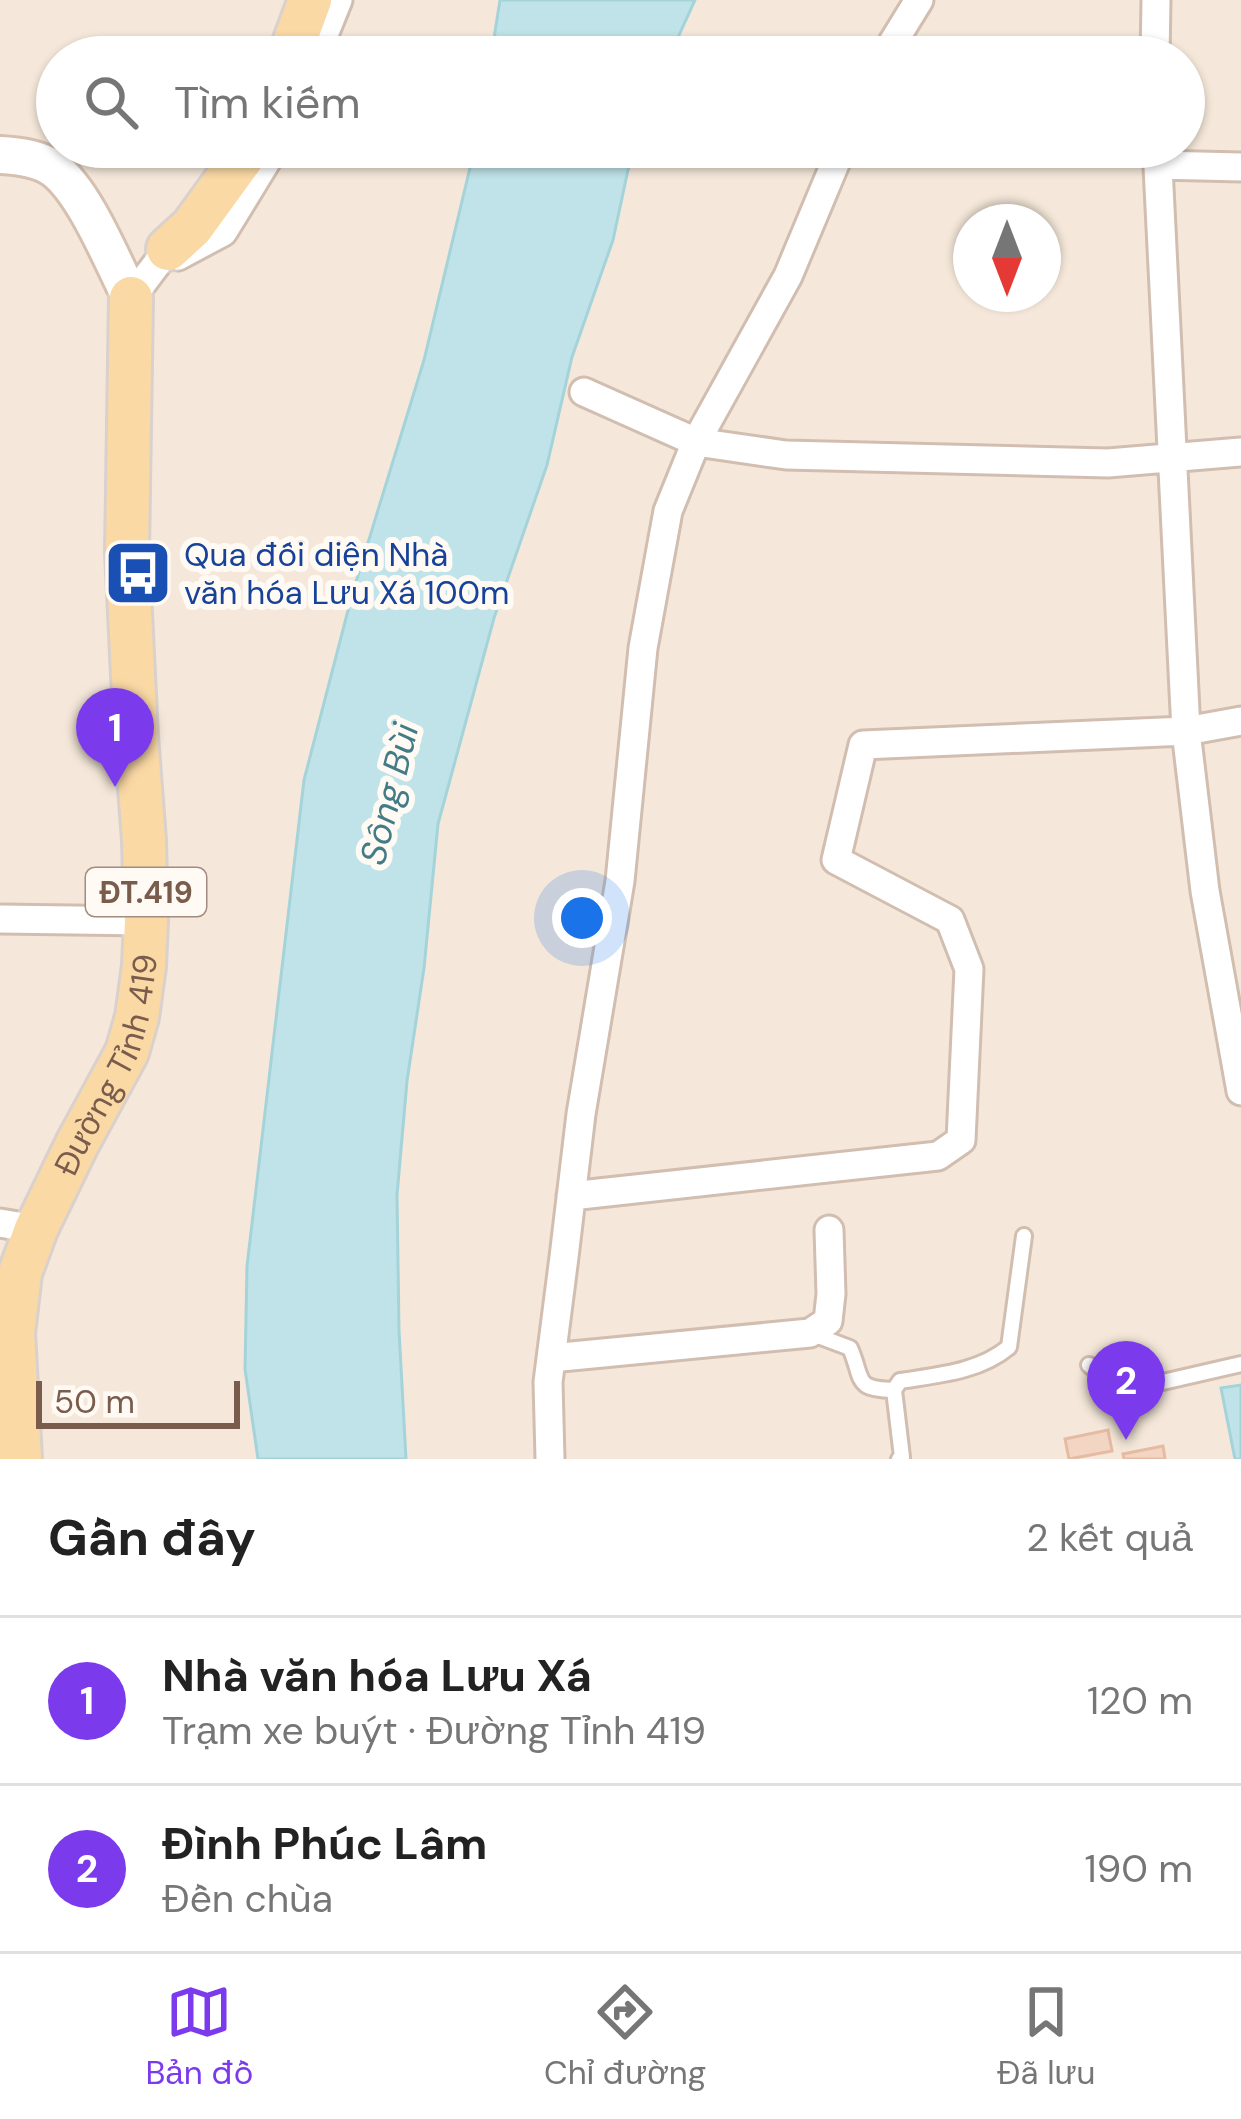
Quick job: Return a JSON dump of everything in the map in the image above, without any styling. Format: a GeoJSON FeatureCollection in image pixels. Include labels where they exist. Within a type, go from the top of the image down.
{"type":"FeatureCollection","features":[{"type":"Feature","properties":{"kind":"main road"},"geometry":{"type":"LineString","coordinates":[[297,36],[310,0]]}},
{"type":"Feature","properties":{"kind":"main road"},"geometry":{"type":"LineString","coordinates":[[152,271],[192,227],[235,168]]}},
{"type":"Feature","properties":{"kind":"main road","name":"Đường Tỉnh 419"},"geometry":{"type":"LineString","coordinates":[[20,1459],[13,1333],[20,1274],[18,1226],[77,1144],[128,1052],[137,1017],[146,921],[128,552],[152,271]]}},
{"type":"Feature","properties":{"kind":"street"},"geometry":{"type":"LineString","coordinates":[[323,36],[338,0]]}},
{"type":"Feature","properties":{"kind":"street"},"geometry":{"type":"LineString","coordinates":[[897,36],[920,0]]}},
{"type":"Feature","properties":{"kind":"street"},"geometry":{"type":"LineString","coordinates":[[1155,36],[1156,0]]}},
{"type":"Feature","properties":{"kind":"street"},"geometry":{"type":"LineString","coordinates":[[0,155],[36,160]]}},
{"type":"Feature","properties":{"kind":"street"},"geometry":{"type":"LineString","coordinates":[[1205,162],[1241,167]]}},
{"type":"Feature","properties":{"kind":"street"},"geometry":{"type":"LineString","coordinates":[[53,168],[90,217],[152,271],[223,232],[261,168]]}},
{"type":"Feature","properties":{"kind":"street"},"geometry":{"type":"LineString","coordinates":[[550,1459],[548,1382],[581,1114],[620,881],[643,649],[668,511],[696,442],[788,276],[833,168]]}},
{"type":"Feature","properties":{"kind":"street"},"geometry":{"type":"LineString","coordinates":[[1158,168],[1186,731],[1205,890],[1241,1091]]}},
{"type":"Feature","properties":{"kind":"street"},"geometry":{"type":"LineString","coordinates":[[584,392],[696,442],[786,455],[1108,463],[1241,452]]}},
{"type":"Feature","properties":{"kind":"street"},"geometry":{"type":"LineString","coordinates":[[571,1196],[938,1156],[961,1140],[969,969],[950,920],[836,860],[863,745],[1186,731],[1241,721]]}},
{"type":"Feature","properties":{"kind":"street"},"geometry":{"type":"LineString","coordinates":[[0,919],[146,921]]}},
{"type":"Feature","properties":{"kind":"street"},"geometry":{"type":"LineString","coordinates":[[551,1358],[810,1333],[828,1321],[829,1230]]}},
{"type":"Feature","properties":{"kind":"lane"},"geometry":{"type":"LineString","coordinates":[[899,1459],[894,1390],[900,1381],[954,1372],[995,1359],[1010,1347],[1024,1236]]}},
{"type":"Feature","properties":{"kind":"lane"},"geometry":{"type":"LineString","coordinates":[[810,1333],[850,1348],[860,1381],[871,1390],[894,1390]]}},
{"type":"Feature","properties":{"kind":"lane"},"geometry":{"type":"LineString","coordinates":[[1089,1365],[1128,1390],[1241,1364]]}},
{"type":"Feature","properties":{"kind":"shaded area"},"geometry":{"type":"Polygon","coordinates":[[[0,0],[1241,0],[1241,1459],[0,1459],[0,0]]]}},
{"type":"Feature","properties":{"kind":"water"},"geometry":{"type":"Polygon","coordinates":[[[500,0],[695,0],[679,36],[494,36],[500,0]]]}},
{"type":"Feature","properties":{"kind":"water","name":"Sông Bùi"},"geometry":{"type":"Polygon","coordinates":[[[470,168],[629,168],[613,240],[572,357],[547,465],[494,618],[438,824],[397,1195],[406,1459],[258,1459],[245,1369],[247,1266],[304,780],[352,595],[424,360],[470,168]]]}},
{"type":"Feature","properties":{"kind":"water"},"geometry":{"type":"Polygon","coordinates":[[[1241,1385],[1241,1459],[1235,1459],[1221,1388],[1241,1385]]]}},
{"type":"Feature","properties":{"kind":"building"},"geometry":{"type":"Polygon","coordinates":[[[1108,1430],[1112,1451],[1069,1459],[1065,1439],[1108,1430]]]}},
{"type":"Feature","properties":{"kind":"building"},"geometry":{"type":"Polygon","coordinates":[[[1163,1446],[1165,1459],[1124,1459],[1123,1454],[1163,1446]]]}},
{"type":"Feature","properties":{"kind":"place","name":"Qua đối diện Nhà văn hóa Lưu Xá 100m"},"geometry":{"type":"Point","coordinates":[138,573]}},
{"type":"Feature","properties":{"kind":"place","name":"Nhà văn hóa Lưu Xá"},"geometry":{"type":"Point","coordinates":[115,787]}},
{"type":"Feature","properties":{"kind":"place","name":"Đình Phúc Lâm"},"geometry":{"type":"Point","coordinates":[1126,1440]}}]}
